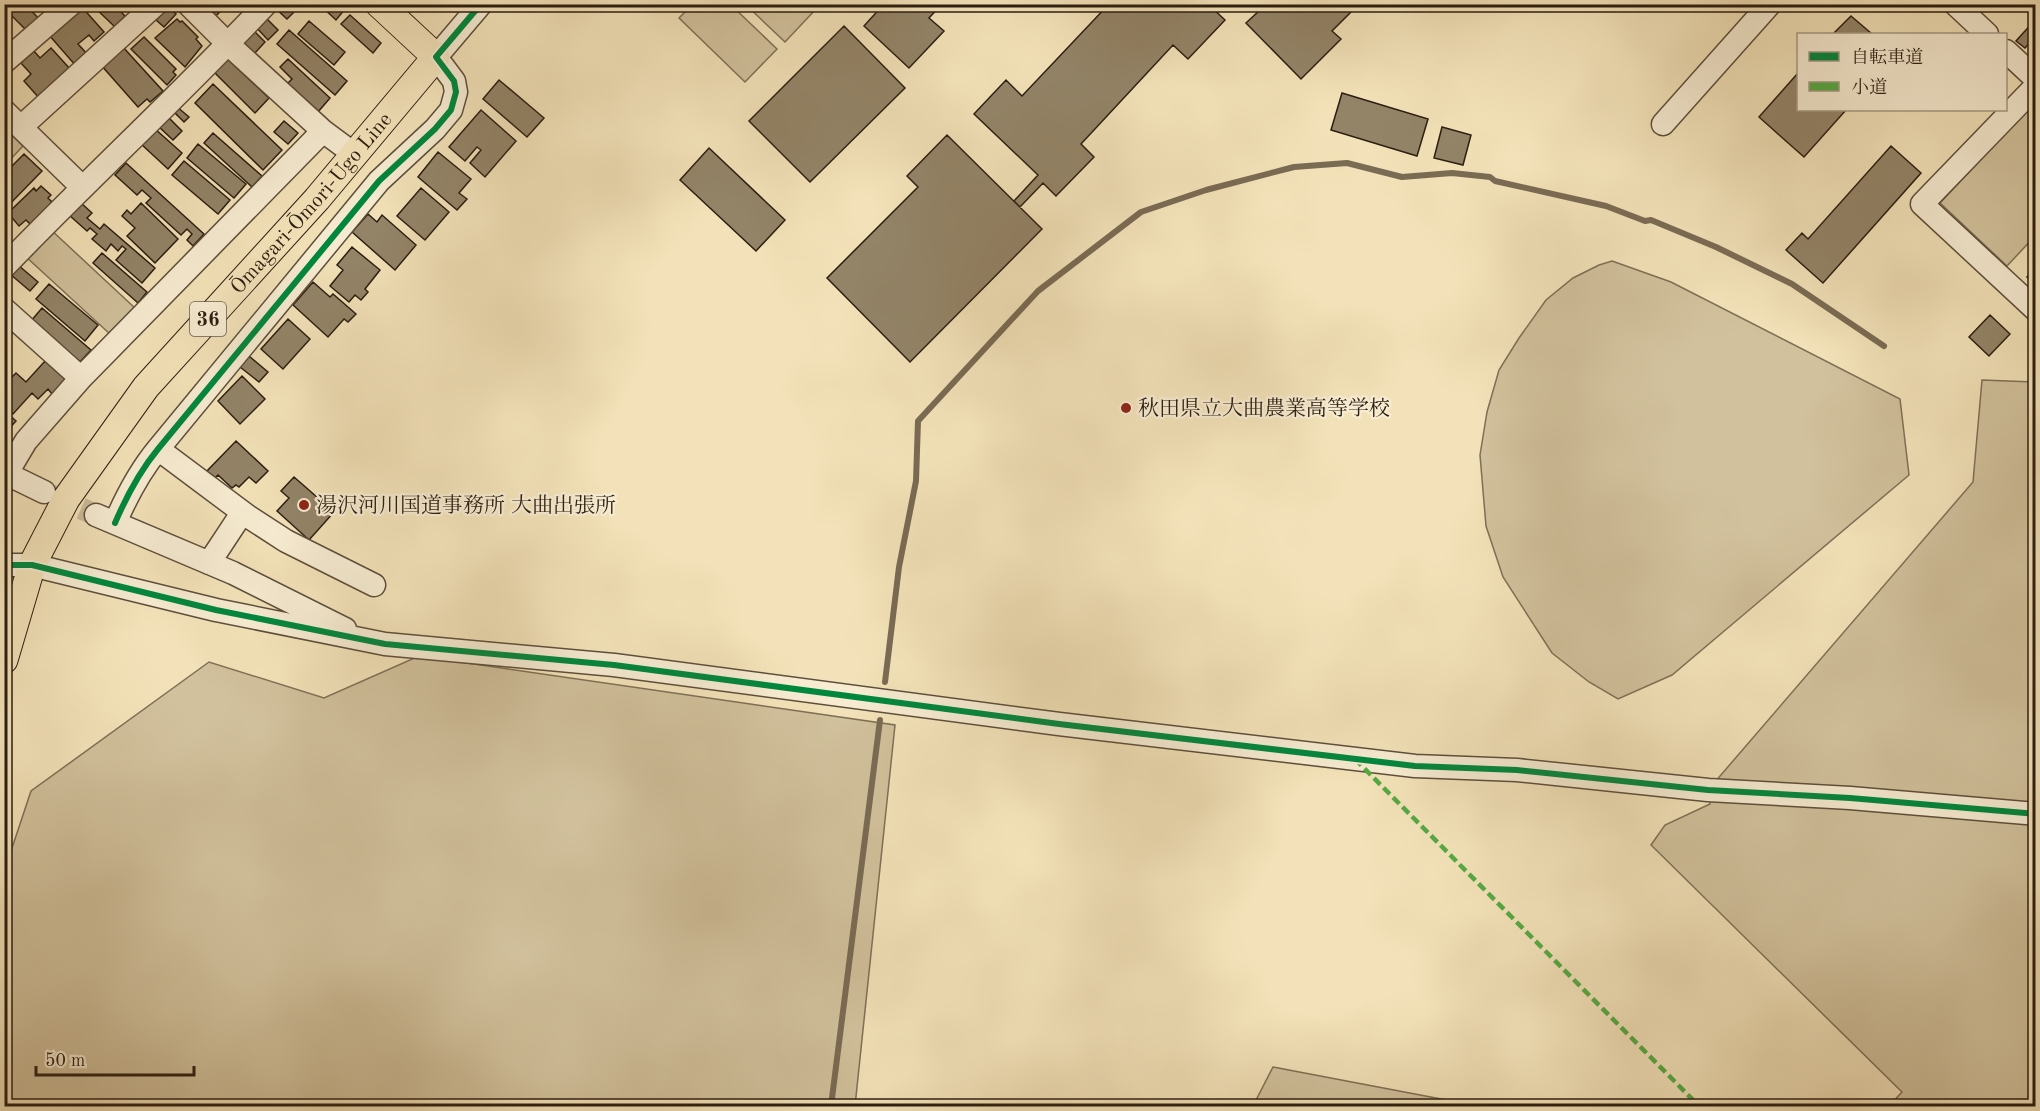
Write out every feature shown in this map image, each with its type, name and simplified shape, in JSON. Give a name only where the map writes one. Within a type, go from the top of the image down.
[{"type":"main road","points":[[379,4],[436,57]]},
{"type":"main road","name":"Ōmagari-Ōmori-Ugo Line","points":[[4,660],[32,565],[66,500],[146,387],[317,199],[436,57]]},
{"type":"street","points":[[4,62],[71,4]]},
{"type":"street","points":[[21,127],[156,4]]},
{"type":"street","points":[[188,4],[323,131],[354,154]]},
{"type":"street","points":[[4,267],[266,4]]},
{"type":"street","points":[[365,640],[315,612],[209,563],[105,519],[158,449],[379,181],[451,111],[456,92],[454,81],[436,57],[481,4]]},
{"type":"street","points":[[1663,124],[1770,4]]},
{"type":"street","points":[[1955,4],[1987,33]]},
{"type":"street","points":[[2007,52],[2036,79]]},
{"type":"street","points":[[2036,86],[1922,204],[2036,310]]},
{"type":"street","points":[[4,111],[82,187]]},
{"type":"street","points":[[44,492],[6,476],[26,441],[81,378],[323,131]]},
{"type":"street","points":[[4,309],[81,378]]},
{"type":"street","points":[[158,449],[242,513],[286,541],[374,585]]},
{"type":"street","points":[[209,563],[242,513]]},
{"type":"street","points":[[4,565],[32,565],[216,610],[385,644],[614,665],[1059,724],[1416,766],[1517,770],[1708,790],[1850,798],[2036,814]]},
{"type":"shaded area","points":[[692,5],[731,5],[777,49],[745,82],[679,18]]},
{"type":"shaded area","points":[[746,5],[812,5],[816,9],[785,42]]},
{"type":"shaded area","points":[[2028,109],[2035,116],[2035,236],[2007,266],[1940,203]]},
{"type":"shaded area","points":[[5,128],[23,146],[4,165]]},
{"type":"shaded area","points":[[49,228],[136,309],[111,335],[24,255]]},
{"type":"shaded area","points":[[1612,261],[1671,282],[1900,399],[1909,475],[1672,675],[1618,699],[1589,682],[1552,653],[1503,577],[1486,526],[1480,455],[1487,412],[1499,370],[1519,338],[1546,300],[1573,278]]},
{"type":"shaded area","points":[[1982,380],[2035,382],[2035,1106],[1889,1106],[1902,1092],[1651,845],[1665,825],[1710,804],[1708,790],[1973,482]]},
{"type":"shaded area","points":[[419,656],[895,725],[855,1106],[5,1106],[5,869],[31,791],[209,662],[324,698]]},
{"type":"shaded area","points":[[1273,1067],[1478,1106],[1253,1106]]},
{"type":"building","points":[[4,4],[25,4],[40,20],[28,32],[4,8]]},
{"type":"building","points":[[35,4],[56,4],[53,8],[49,5],[42,12]]},
{"type":"building","points":[[91,4],[113,4],[125,16],[115,27]]},
{"type":"building","points":[[124,4],[145,4],[133,15]]},
{"type":"building","points":[[204,4],[227,4],[216,16]]},
{"type":"building","points":[[274,4],[286,4],[294,12],[287,19],[273,6]]},
{"type":"building","points":[[319,4],[340,4],[345,9],[336,20]]},
{"type":"building","points":[[884,4],[912,4],[918,10],[923,4],[942,4],[929,18],[944,31],[909,68],[864,26]]},
{"type":"building","points":[[1109,4],[1208,4],[1225,20],[1188,59],[1173,45],[1081,144],[1094,157],[1056,196],[1043,183],[1020,207],[1014,201],[1038,175],[974,114],[1006,80],[1022,96]]},
{"type":"building","points":[[1254,4],[1359,4],[1332,31],[1341,39],[1301,79],[1246,23],[1260,10]]},
{"type":"building","points":[[2030,4],[2036,4],[2036,17],[2026,9]]},
{"type":"building","points":[[81,6],[104,32],[94,41],[89,35],[78,44],[88,55],[76,66],[49,35]]},
{"type":"building","points":[[169,7],[176,14],[164,27],[156,20]]},
{"type":"building","points":[[350,15],[381,43],[373,53],[341,24]]},
{"type":"building","points":[[264,16],[278,30],[268,40],[254,25]]},
{"type":"building","points":[[1851,16],[1871,33],[1834,33]]},
{"type":"building","points":[[177,19],[198,37],[196,39],[202,46],[185,67],[155,38]]},
{"type":"building","points":[[2036,19],[2036,36],[2025,48],[2016,41]]},
{"type":"building","points":[[309,21],[345,52],[334,65],[298,34]]},
{"type":"building","points":[[844,26],[905,88],[810,182],[749,121]]},
{"type":"building","points":[[253,30],[265,42],[254,54],[242,42]]},
{"type":"building","points":[[289,30],[347,81],[335,95],[277,44]]},
{"type":"building","points":[[144,37],[176,69],[173,72],[176,75],[167,85],[131,49]]},
{"type":"building","points":[[122,46],[163,91],[150,102],[147,99],[138,107],[101,65]]},
{"type":"building","points":[[51,48],[71,70],[40,99],[24,81],[31,74],[21,63],[34,51],[40,58]]},
{"type":"building","points":[[226,57],[269,98],[255,113],[213,71]]},
{"type":"building","points":[[288,59],[330,98],[318,112],[287,84],[292,79],[280,67]]},
{"type":"building","points":[[1797,74],[1797,111],[1845,111],[1804,157],[1759,117]]},
{"type":"building","points":[[499,80],[544,118],[527,137],[483,99]]},
{"type":"building","points":[[213,84],[282,150],[263,170],[195,103]]},
{"type":"building","points":[[1342,93],[1428,119],[1417,156],[1331,130]]},
{"type":"building","points":[[176,106],[189,117],[184,122],[172,110]]},
{"type":"building","points":[[481,110],[516,141],[485,177],[470,163],[481,150],[477,147],[465,161],[449,147]]},
{"type":"building","points":[[168,117],[182,131],[173,140],[158,126]]},
{"type":"building","points":[[284,121],[298,133],[288,144],[274,132]]},
{"type":"building","points":[[1442,127],[1471,135],[1463,165],[1434,158]]},
{"type":"building","points":[[154,128],[182,153],[168,169],[141,144]]},
{"type":"building","points":[[213,133],[262,176],[252,187],[204,143]]},
{"type":"building","points":[[947,135],[1042,229],[910,362],[827,278],[918,187],[907,176]]},
{"type":"building","points":[[198,144],[246,184],[234,198],[187,158]]},
{"type":"building","points":[[1891,146],[1921,173],[1823,283],[1786,250],[1802,233],[1808,239]]},
{"type":"building","points":[[709,148],[785,220],[756,251],[680,180]]},
{"type":"building","points":[[438,152],[471,179],[459,193],[467,199],[457,210],[418,177]]},
{"type":"building","points":[[24,154],[42,171],[4,210],[4,174]]},
{"type":"building","points":[[184,161],[230,200],[218,214],[172,175]]},
{"type":"building","points":[[126,163],[204,234],[193,246],[187,240],[192,234],[187,229],[181,235],[146,203],[151,198],[142,190],[137,195],[115,175]]},
{"type":"building","points":[[41,186],[51,195],[48,198],[53,203],[31,225],[26,220],[19,226],[8,213],[34,188],[36,191]]},
{"type":"building","points":[[421,188],[449,212],[425,240],[397,216]]},
{"type":"building","points":[[80,202],[92,213],[87,218],[100,229],[104,224],[155,268],[142,283],[116,260],[126,249],[122,246],[118,251],[111,244],[106,251],[92,239],[97,234],[90,228],[87,231],[69,215]]},
{"type":"building","points":[[141,203],[178,239],[155,263],[127,236],[135,228],[122,216],[127,210],[131,214]]},
{"type":"building","points":[[368,214],[377,222],[382,215],[416,245],[395,270],[352,232]]},
{"type":"building","points":[[352,247],[380,270],[365,289],[368,292],[361,300],[355,295],[349,302],[330,286],[343,270],[337,265]]},
{"type":"building","points":[[102,253],[147,292],[138,303],[93,263]]},
{"type":"building","points":[[18,265],[38,282],[30,291],[10,274]]},
{"type":"building","points":[[2036,269],[2036,285],[2027,277]]},
{"type":"building","points":[[313,282],[330,297],[333,294],[356,314],[348,322],[344,319],[328,337],[293,305]]},
{"type":"building","points":[[49,284],[98,325],[85,341],[36,299]]},
{"type":"building","points":[[42,308],[91,350],[80,362],[31,321]]},
{"type":"building","points":[[1990,315],[2010,334],[1989,356],[1969,337]]},
{"type":"building","points":[[288,319],[310,339],[283,369],[261,349]]},
{"type":"building","points":[[249,356],[268,372],[259,382],[240,367]]},
{"type":"building","points":[[45,361],[66,380],[52,394],[48,389],[38,399],[32,393],[13,414],[4,406],[4,372],[12,377],[16,373],[26,382]]},
{"type":"building","points":[[242,376],[265,399],[240,424],[218,401]]},
{"type":"building","points":[[4,410],[16,421],[4,434]]},
{"type":"building","points":[[236,441],[268,471],[256,483],[249,477],[239,487],[236,485],[232,488],[218,475],[214,479],[206,472]]},
{"type":"building","name":"湯沢河川国道事務所 大曲出張所","points":[[294,477],[334,512],[309,540],[277,511],[289,498],[281,491]]},
{"type":"waterway","points":[[885,682],[899,567],[916,481],[918,421],[1038,291],[1141,212],[1206,190],[1294,167],[1347,163],[1402,177],[1452,173],[1490,177],[1495,181],[1606,206],[1645,221],[1651,220],[1716,247],[1792,284],[1884,346]]},
{"type":"waterway","points":[[831,1106],[880,720]]},
{"type":"tunnel","points":[[51,495],[96,515]]},
{"type":"marked path","points":[[1355,759],[1699,1106]]},
{"type":"cycle path","points":[[115,523],[134,484],[158,449],[379,181],[435,129],[451,110],[456,92],[454,81],[436,57],[481,4]]},
{"type":"cycle path","points":[[4,565],[32,565],[216,610],[385,644],[614,665],[1059,724],[1415,766],[1517,770],[1708,790],[1850,798],[2036,814]]},
{"type":"place","name":"秋田県立大曲農業高等学校","points":[[1126,408]]},
{"type":"place","name":"湯沢河川国道事務所 大曲出張所","points":[[304,505]]}]
